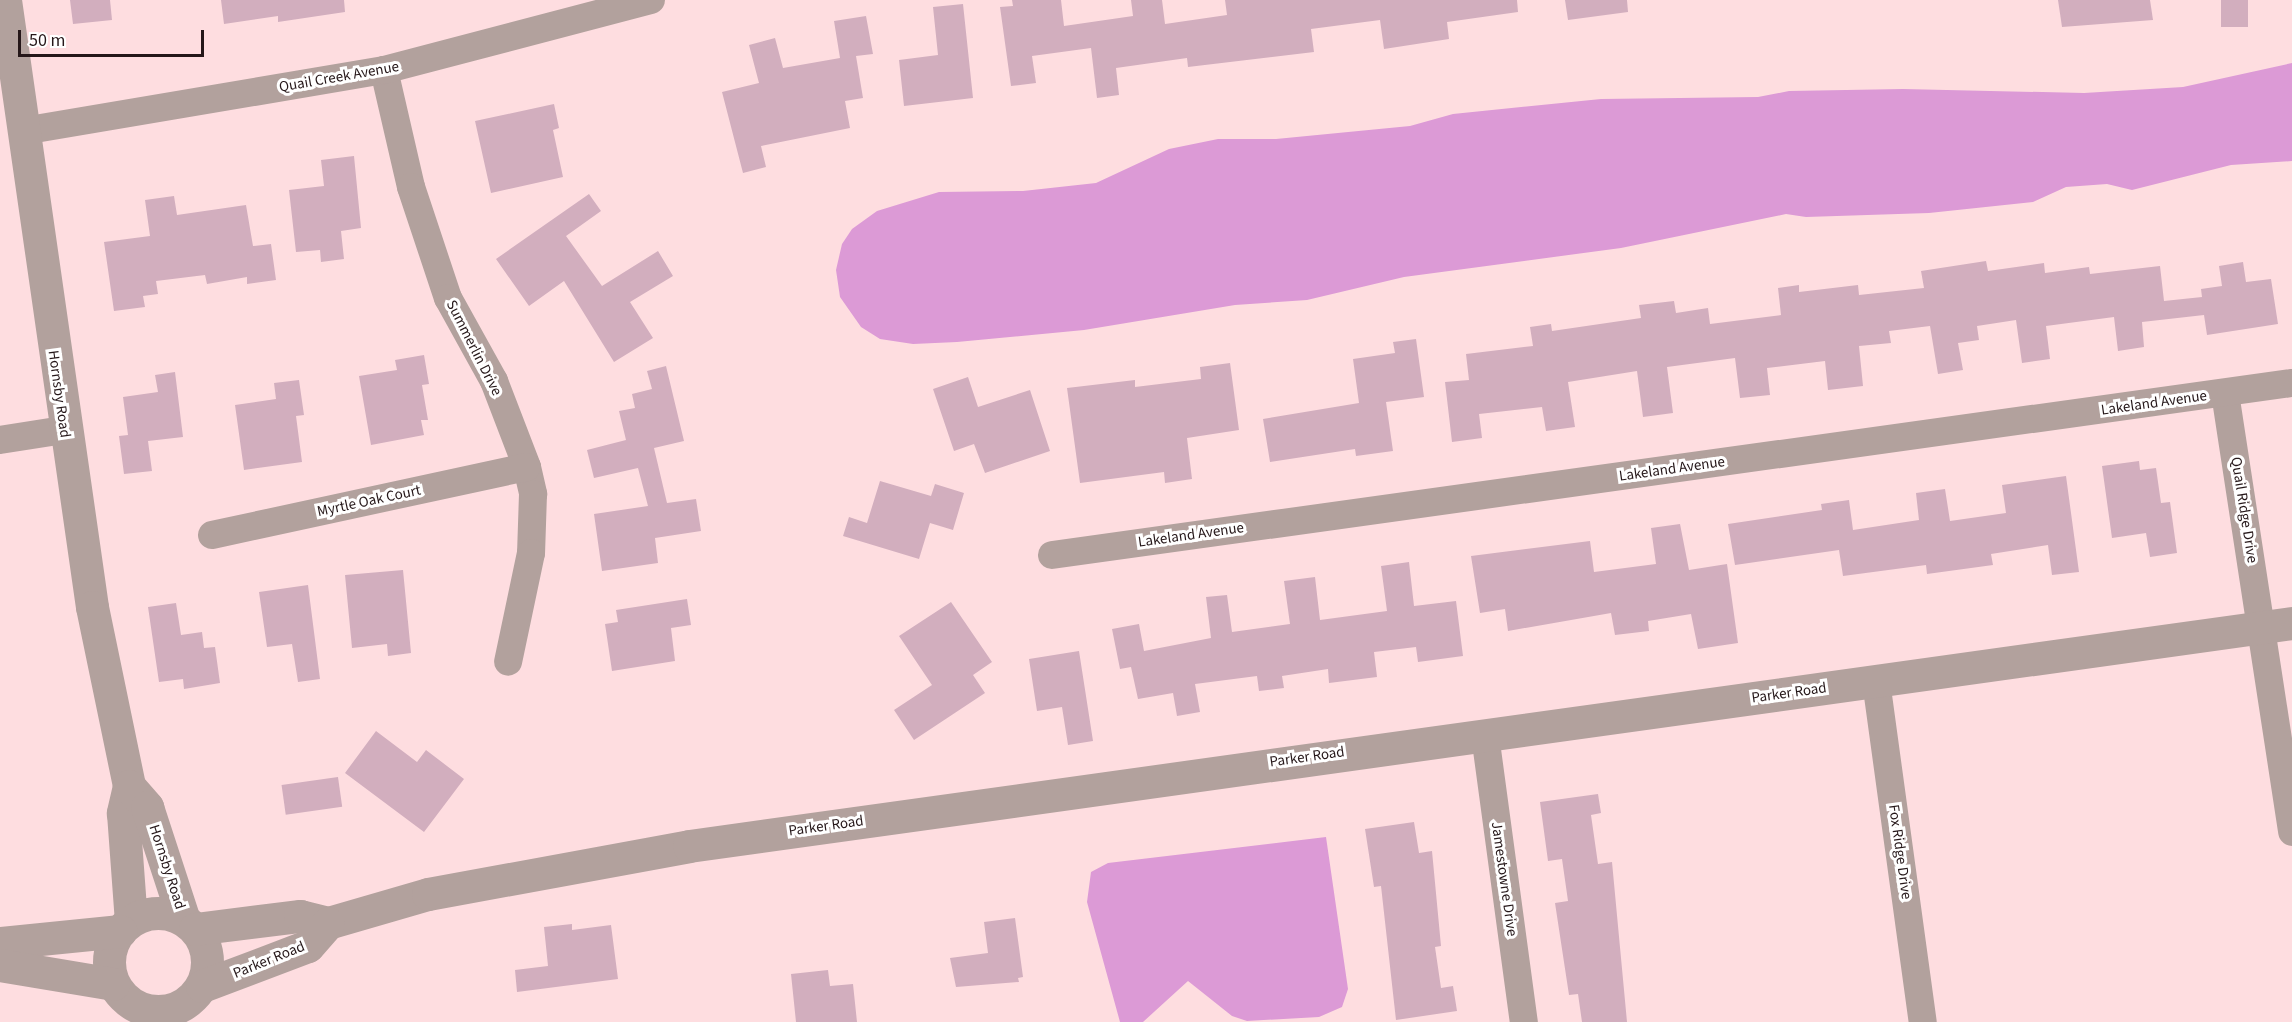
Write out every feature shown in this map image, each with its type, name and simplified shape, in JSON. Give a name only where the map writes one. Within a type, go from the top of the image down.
[{"type":"street","name":"Hornsby Road","points":[[5,0],[5,44],[23,131],[64,430],[92,607],[129,786],[123,813],[125,926]]},
{"type":"street","name":"Quail Creek Avenue","points":[[23,131],[384,70],[651,0]]},
{"type":"street","name":"Summerlin Drive","points":[[384,70],[411,187],[448,298],[494,381],[527,467],[533,494],[531,553],[508,662]]},
{"type":"street","name":"Lakeland Avenue","points":[[1052,555],[2292,384]]},
{"type":"street","name":"Quail Ridge Drive","points":[[2225,393],[2277,625],[2292,832]]},
{"type":"street","points":[[0,440],[64,430]]},
{"type":"street","name":"Myrtle Oak Court","points":[[212,535],[527,467]]},
{"type":"street","name":"Parker Road","points":[[190,925],[300,916],[328,923],[428,894],[689,846],[2277,625]]},
{"type":"street","name":"Fox Ridge Drive","points":[[1876,681],[1923,1022]]},
{"type":"street","name":"Jamestowne Drive","points":[[1485,735],[1524,1022]]},
{"type":"street","name":"Hornsby Road","points":[[129,786],[147,807],[190,925]]},
{"type":"street","points":[[0,943],[125,926],[157,913],[190,925],[207,954],[207,977],[191,1004],[159,1012],[0,965]]},
{"type":"street","name":"Parker Road","points":[[191,1004],[308,946],[328,923]]},
{"type":"street","points":[[125,926],[109,956],[127,1004]]},
{"type":"shaded area","points":[[2292,63],[2292,161],[2231,165],[2132,190],[2107,184],[2066,187],[2033,202],[1929,213],[1806,217],[1786,214],[1621,248],[1404,277],[1307,300],[1235,305],[1084,330],[957,342],[913,344],[880,339],[861,327],[840,297],[836,270],[842,244],[852,229],[877,211],[939,192],[1023,191],[1096,183],[1169,149],[1218,139],[1276,139],[1410,126],[1453,114],[1601,99],[1758,97],[1789,91],[1903,89],[2084,93],[2183,87]]},
{"type":"shaded area","points":[[1326,837],[1348,989],[1342,1007],[1319,1017],[1247,1021],[1232,1016],[1188,981],[1143,1022],[1120,1022],[1087,902],[1091,872],[1108,863]]},
{"type":"building","points":[[70,0],[110,0],[112,20],[73,24]]},
{"type":"building","points":[[221,0],[344,0],[345,12],[278,22],[278,16],[224,24]]},
{"type":"building","points":[[1012,0],[1061,0],[1064,26],[1133,16],[1131,0],[1162,0],[1165,24],[1227,15],[1225,0],[1517,0],[1518,12],[1447,22],[1449,39],[1384,49],[1380,20],[1311,29],[1314,52],[1188,67],[1187,58],[1116,68],[1119,95],[1097,98],[1091,48],[1032,56],[1036,83],[1011,86],[1000,7],[1013,6]]},
{"type":"building","points":[[1565,0],[1627,0],[1628,12],[1568,20]]},
{"type":"building","points":[[2058,0],[2150,0],[2153,20],[2062,27]]},
{"type":"building","points":[[2221,0],[2248,0],[2248,27],[2221,27]]},
{"type":"building","points":[[963,4],[973,98],[904,106],[899,60],[938,55],[933,7]]},
{"type":"building","points":[[866,16],[873,54],[856,56],[863,98],[845,101],[850,128],[761,146],[766,167],[743,173],[722,92],[759,83],[749,45],[775,38],[783,68],[840,58],[834,21]]},
{"type":"building","points":[[554,104],[559,128],[553,130],[563,177],[491,193],[475,121]]},
{"type":"building","points":[[354,156],[361,228],[341,231],[344,259],[321,262],[320,250],[296,252],[289,190],[324,186],[321,160]]},
{"type":"building","points":[[589,194],[601,211],[566,236],[602,286],[658,251],[673,276],[630,302],[653,338],[614,362],[564,281],[529,306],[496,259]]},
{"type":"building","points":[[174,196],[177,215],[246,205],[253,246],[271,244],[276,280],[247,284],[247,277],[207,284],[205,275],[156,281],[158,294],[143,296],[145,307],[114,311],[104,242],[150,236],[145,200]]},
{"type":"building","points":[[1986,261],[1988,271],[2044,263],[2045,273],[2089,267],[2090,274],[2160,266],[2164,301],[2202,297],[2201,289],[2222,286],[2219,266],[2243,262],[2246,282],[2271,279],[2278,324],[2207,335],[2204,315],[2142,322],[2144,347],[2118,351],[2114,317],[2046,326],[2050,359],[2022,363],[2016,320],[1977,326],[1979,340],[1958,343],[1963,370],[1938,374],[1930,326],[1889,331],[1891,343],[1859,346],[1863,386],[1828,390],[1825,361],[1767,368],[1770,395],[1740,398],[1735,358],[1667,367],[1673,413],[1643,417],[1637,371],[1568,382],[1575,427],[1546,431],[1542,407],[1479,414],[1482,438],[1452,442],[1445,382],[1469,380],[1466,354],[1533,346],[1530,327],[1551,324],[1552,331],[1641,318],[1639,305],[1674,301],[1676,313],[1708,308],[1710,324],[1781,315],[1778,288],[1799,285],[1799,292],[1858,285],[1859,295],[1924,288],[1921,271]]},
{"type":"building","points":[[1416,339],[1424,397],[1386,402],[1393,451],[1356,456],[1355,449],[1270,462],[1263,419],[1359,403],[1353,359],[1395,353],[1393,342]]},
{"type":"building","points":[[424,355],[429,384],[422,385],[428,420],[421,420],[424,435],[371,445],[359,376],[397,370],[395,360]]},
{"type":"building","points":[[1230,363],[1239,430],[1187,438],[1192,479],[1165,483],[1164,472],[1080,483],[1067,388],[1135,380],[1135,387],[1201,379],[1200,367]]},
{"type":"building","points":[[666,366],[684,441],[654,448],[667,503],[696,499],[701,531],[655,538],[658,563],[602,571],[594,514],[648,506],[638,468],[594,478],[587,450],[626,440],[619,411],[635,408],[632,394],[652,389],[647,371]]},
{"type":"building","points":[[175,372],[183,437],[148,441],[152,471],[124,474],[119,436],[128,435],[123,397],[158,392],[155,375]]},
{"type":"building","points":[[968,377],[978,407],[1030,390],[1050,451],[985,473],[974,444],[954,451],[933,389]]},
{"type":"building","points":[[299,380],[304,415],[296,416],[302,462],[244,470],[235,405],[276,399],[274,383]]},
{"type":"building","points":[[2139,461],[2140,470],[2156,468],[2161,503],[2170,502],[2177,553],[2150,557],[2146,533],[2112,538],[2102,466]]},
{"type":"building","points":[[2066,476],[2079,572],[2052,575],[2048,545],[1991,554],[1993,565],[1927,574],[1926,565],[1843,576],[1839,550],[1735,565],[1728,524],[1822,510],[1821,504],[1849,500],[1853,530],[1919,520],[1916,493],[1945,489],[1950,521],[2006,513],[2002,485]]},
{"type":"building","points":[[880,481],[931,496],[935,484],[964,493],[953,530],[930,523],[919,559],[843,536],[849,517],[867,523]]},
{"type":"building","points":[[1680,524],[1689,570],[1727,564],[1738,643],[1698,649],[1691,614],[1648,621],[1649,631],[1615,635],[1611,613],[1508,631],[1505,609],[1480,613],[1471,556],[1590,541],[1594,572],[1656,564],[1651,528]]},
{"type":"building","points":[[1409,562],[1414,606],[1456,601],[1463,656],[1418,662],[1416,647],[1374,652],[1377,677],[1329,683],[1328,669],[1282,676],[1284,688],[1259,691],[1257,676],[1195,684],[1200,712],[1177,716],[1173,693],[1138,699],[1131,667],[1120,669],[1112,629],[1139,624],[1144,651],[1211,638],[1206,597],[1227,595],[1232,632],[1290,624],[1284,581],[1315,577],[1320,620],[1387,611],[1381,566]]},
{"type":"building","points":[[403,570],[411,653],[388,656],[387,644],[352,648],[345,575]]},
{"type":"building","points":[[308,585],[320,679],[298,682],[292,644],[267,647],[259,592]]},
{"type":"building","points":[[687,599],[691,625],[671,628],[675,661],[612,671],[605,624],[618,622],[616,610]]},
{"type":"building","points":[[951,602],[992,662],[973,675],[985,693],[914,740],[894,710],[932,685],[899,636]]},
{"type":"building","points":[[176,603],[181,635],[202,632],[204,648],[215,647],[220,683],[184,689],[183,679],[159,682],[148,607]]},
{"type":"building","points":[[1079,651],[1093,741],[1068,745],[1062,707],[1037,711],[1029,659]]},
{"type":"building","points":[[376,731],[417,762],[426,750],[464,779],[424,832],[345,773]]},
{"type":"building","points":[[338,777],[342,807],[286,815],[282,785]]},
{"type":"building","points":[[1598,794],[1601,813],[1591,815],[1598,864],[1612,862],[1627,1022],[1582,1022],[1578,994],[1569,995],[1555,903],[1568,901],[1562,859],[1548,861],[1540,802]]},
{"type":"building","points":[[1414,822],[1419,853],[1432,851],[1441,946],[1435,947],[1441,988],[1453,986],[1457,1011],[1396,1020],[1381,886],[1374,887],[1365,829]]},
{"type":"building","points":[[1015,918],[1023,977],[1018,978],[1019,982],[956,987],[950,958],[988,953],[984,922]]},
{"type":"building","points":[[572,924],[572,930],[611,925],[618,979],[517,992],[515,970],[548,966],[544,927]]},
{"type":"building","points":[[828,970],[830,986],[853,984],[857,1022],[796,1022],[791,974]]}]
